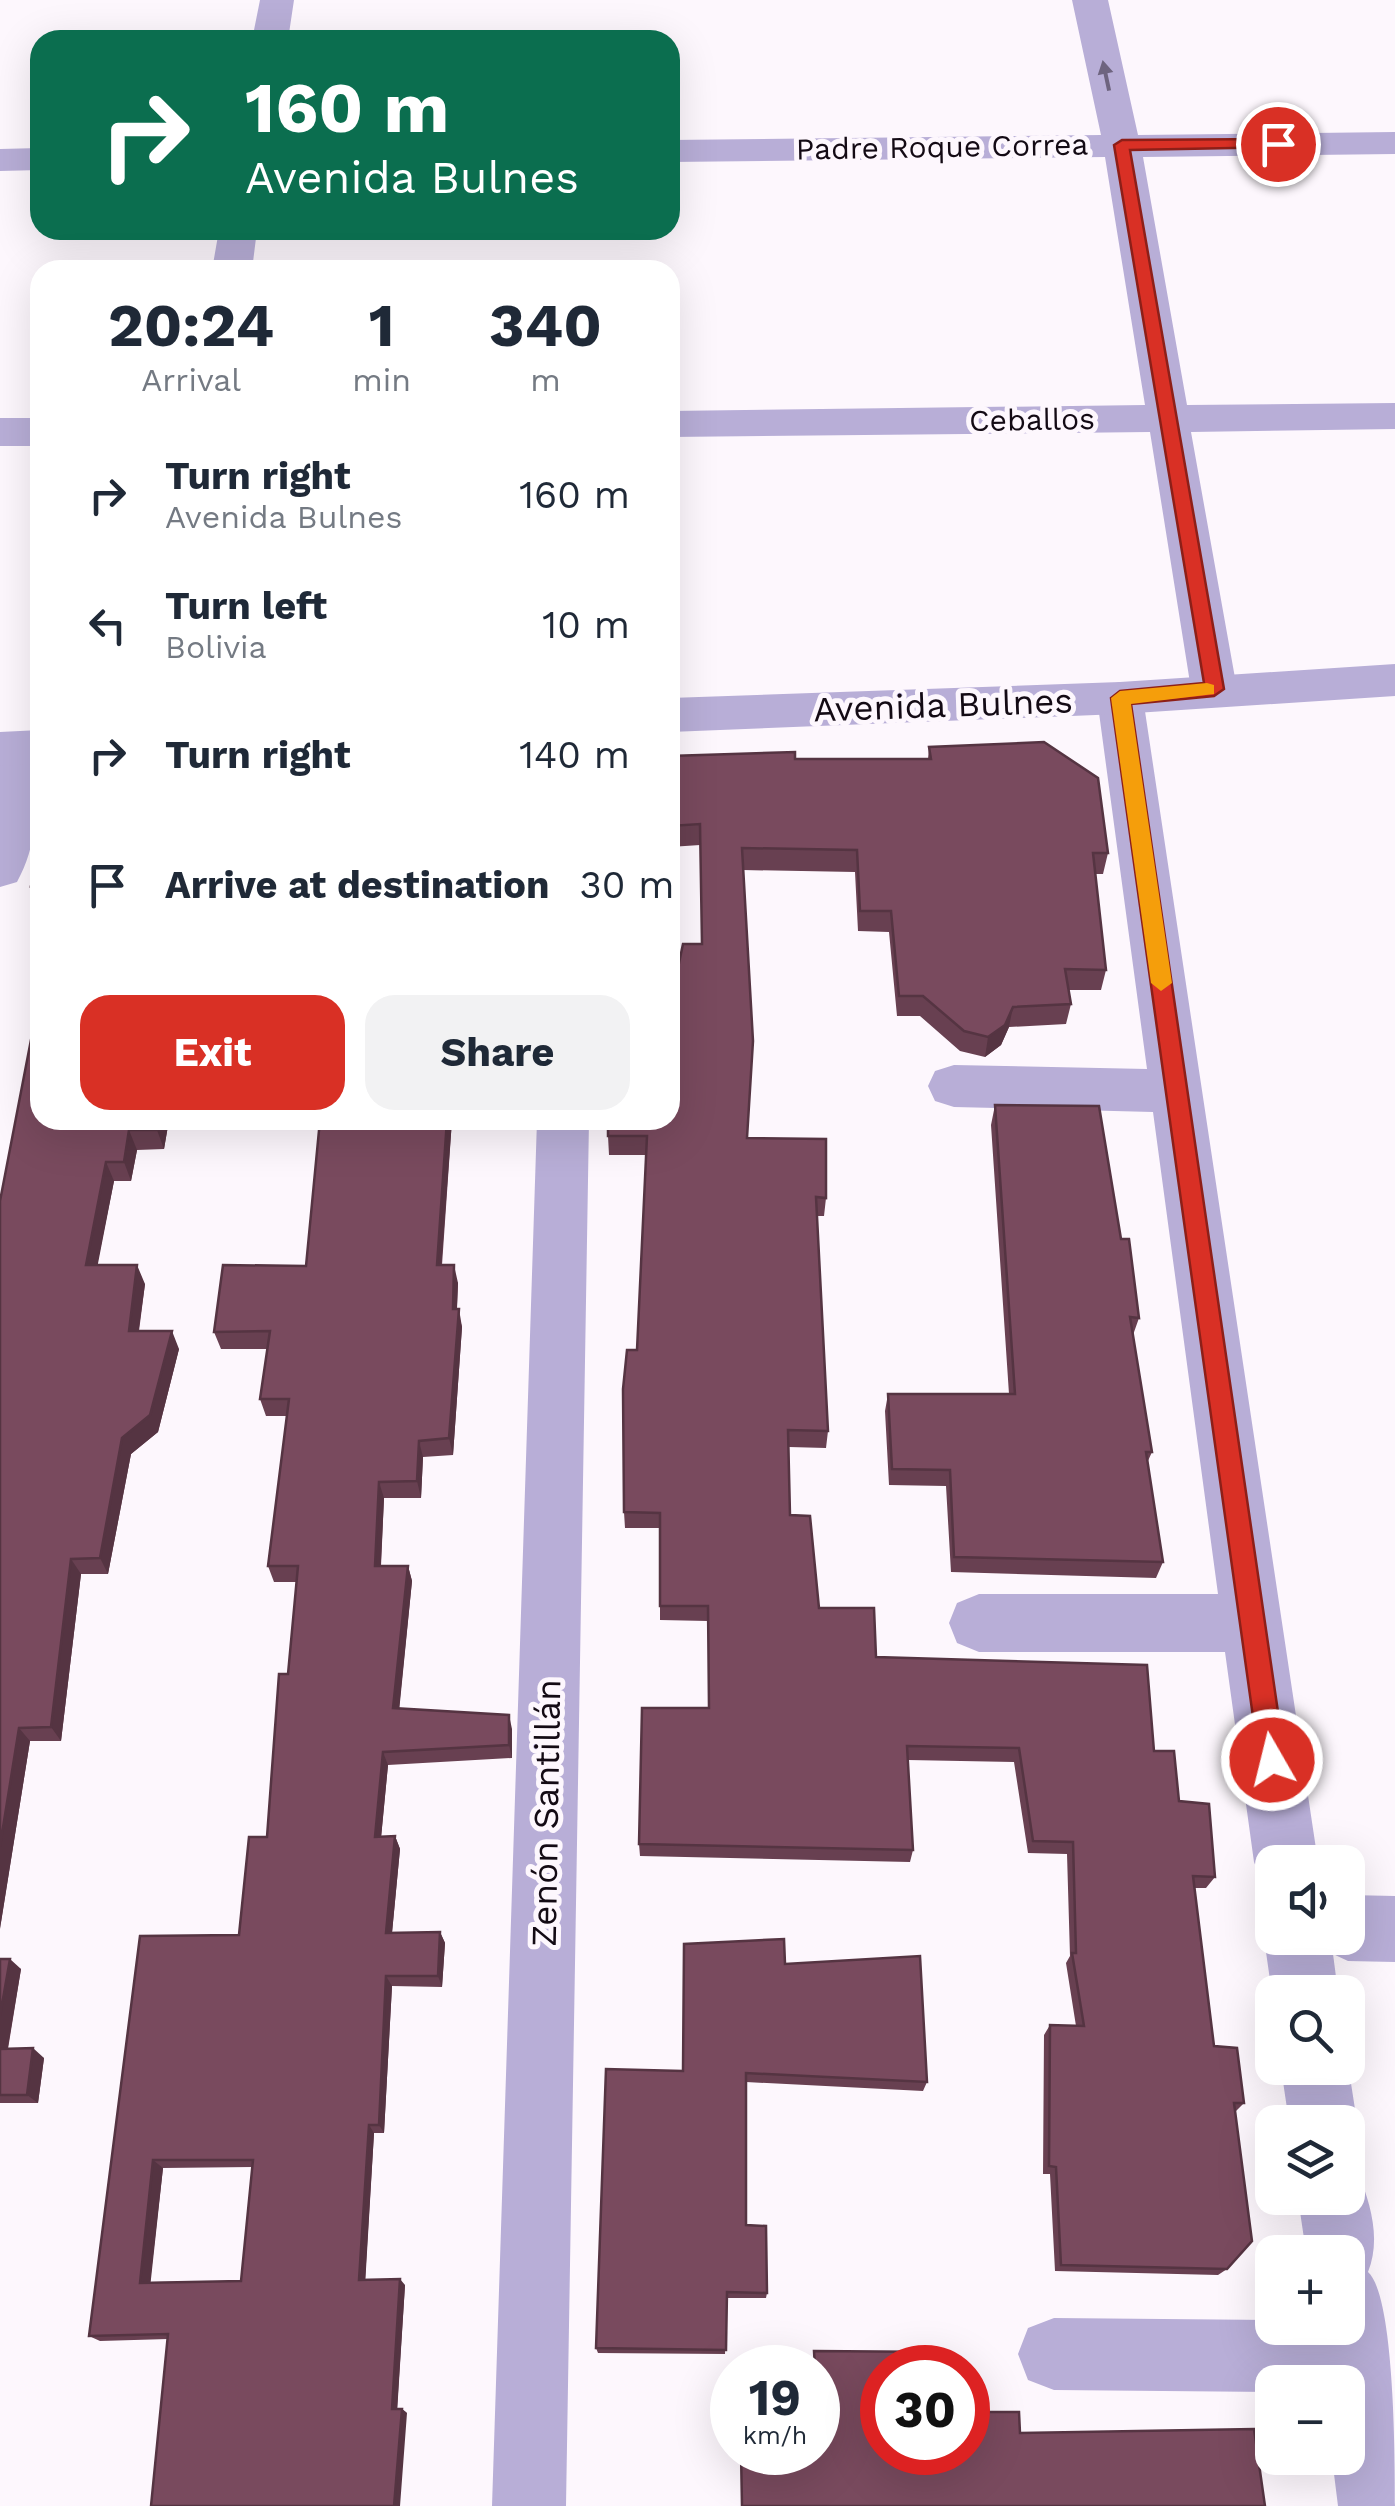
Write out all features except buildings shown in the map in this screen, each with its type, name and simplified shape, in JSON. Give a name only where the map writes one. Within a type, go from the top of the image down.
[{"type":"street","points":[[272,30],[277,0]]},
{"type":"street","points":[[1090,0],[1122,145],[1214,689]]},
{"type":"street","name":"Padre Roque Correa","points":[[680,151],[1395,143]]},
{"type":"street","points":[[0,160],[30,159]]},
{"type":"street","name":"Ceballos","points":[[680,424],[1395,416]]},
{"type":"street","points":[[0,432],[30,432]]},
{"type":"street","name":"Avenida Bulnes","points":[[680,715],[1120,698],[1395,680]]},
{"type":"street","points":[[1120,698],[1284,1845]]},
{"type":"street","points":[[0,869],[22,748]]},
{"type":"street","points":[[954,1086],[1176,1091]]},
{"type":"street","name":"Zenón Santillán","points":[[529,2506],[563,1130]]},
{"type":"street","points":[[979,1623],[1252,1623]]},
{"type":"street","points":[[1365,1928],[1395,1929]]},
{"type":"street","points":[[1054,2354],[1255,2336]]},
{"type":"street","points":[[1354,2345],[1376,2506]]},
{"type":"slow traffic","points":[[1161,983],[1120,698],[1207,690]]},
{"type":"route","points":[[1272,1760],[1120,698],[1214,689],[1122,145],[1278,144]]}]
